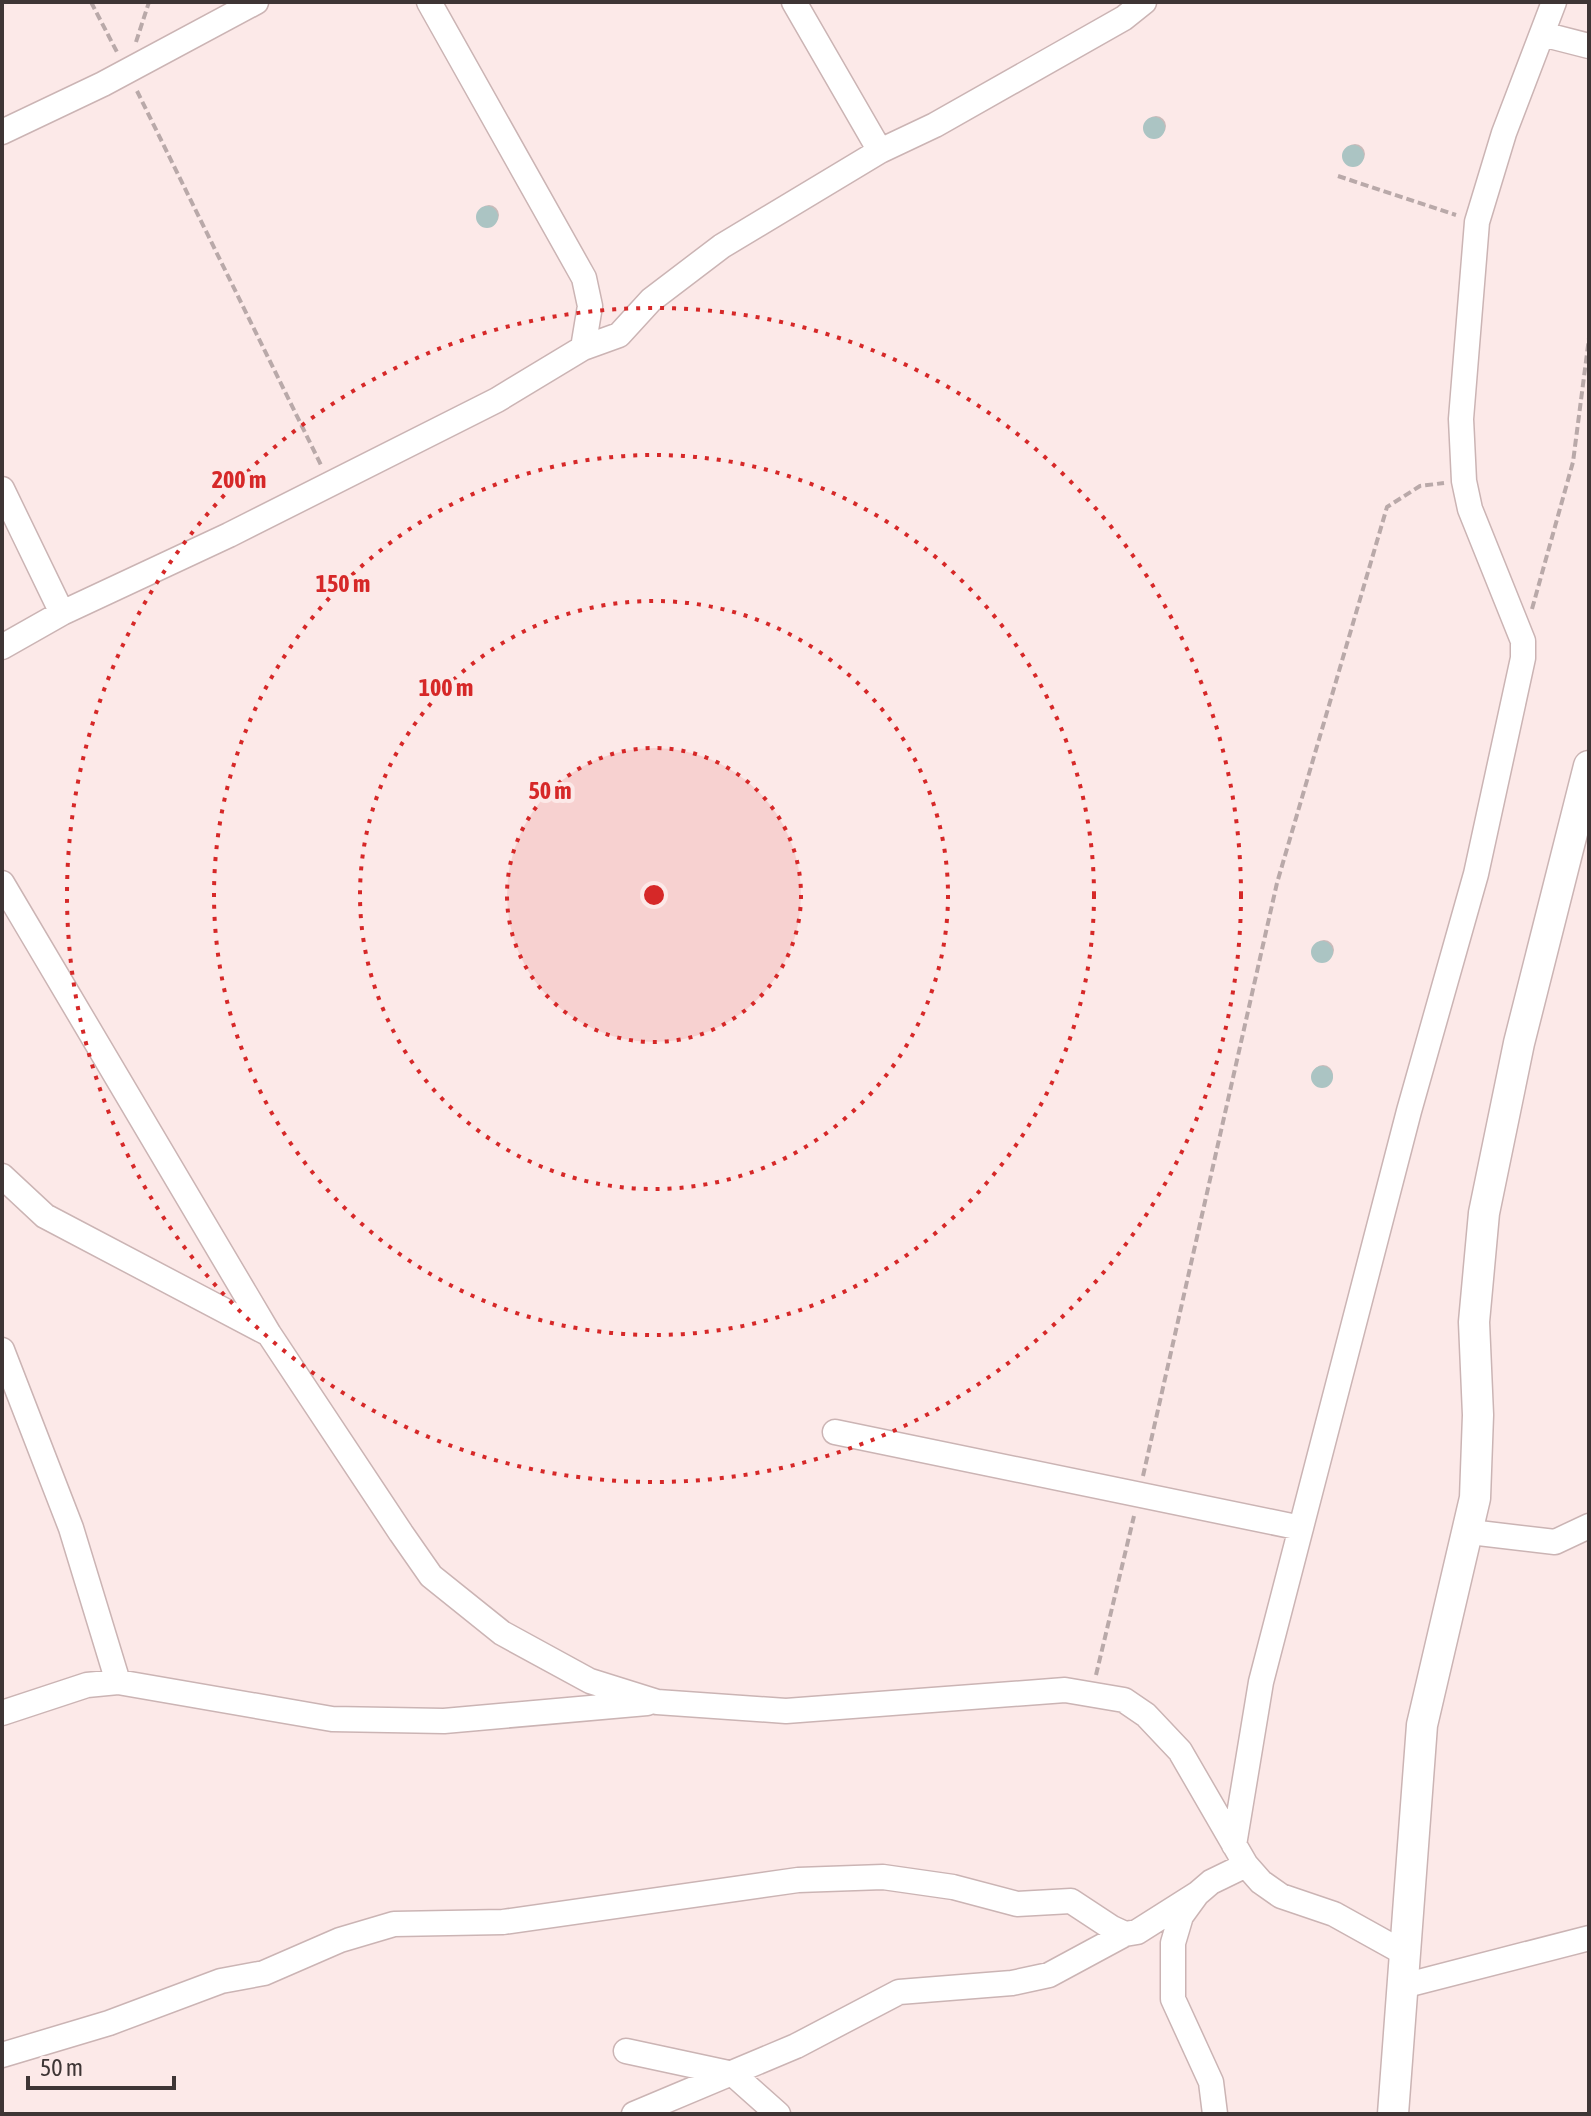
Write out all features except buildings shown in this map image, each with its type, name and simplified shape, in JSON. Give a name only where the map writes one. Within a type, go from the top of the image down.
[{"type":"street","points":[[2,132],[256,2]]},
{"type":"street","points":[[429,2],[584,278],[590,306],[583,348]]},
{"type":"street","points":[[794,2],[880,151]]},
{"type":"street","points":[[2,647],[62,613],[229,535],[497,400],[583,348],[619,335],[651,300],[722,246],[880,151],[1070,48],[1144,2]]},
{"type":"street","points":[[634,2114],[733,2074],[899,1992],[1012,1983],[1049,1975],[1125,1934],[1137,1932],[1197,1894],[1240,1855],[1261,1682],[1409,1111],[1476,874],[1523,658],[1523,641],[1470,509],[1464,481],[1461,419],[1477,222],[1504,133],[1554,2]]},
{"type":"street","points":[[1542,34],[1589,46]]},
{"type":"street","points":[[2,489],[62,613]]},
{"type":"street","points":[[1393,2114],[1422,1725],[1470,1532],[1478,1454],[1474,1322],[1484,1213],[1519,1043],[1589,766]]},
{"type":"street","points":[[2,883],[269,1334],[431,1576],[502,1633],[546,1658],[590,1681],[657,1702]]},
{"type":"street","points":[[2,1176],[45,1216],[269,1334]]},
{"type":"street","points":[[2,1350],[11,1399],[71,1528],[118,1682]]},
{"type":"street","points":[[835,1432],[1301,1528]]},
{"type":"street","points":[[1470,1532],[1555,1542],[1589,1526]]},
{"type":"street","points":[[2,1713],[87,1685],[118,1682],[332,1719],[444,1721],[657,1702],[786,1711],[1065,1690],[1091,1693],[1124,1700],[1162,1731],[1180,1751],[1240,1855],[1281,1896],[1334,1914],[1406,1954]]},
{"type":"street","points":[[2,2055],[109,2023],[221,1981],[264,1973],[340,1940],[394,1924],[503,1922],[798,1880],[883,1877],[953,1887],[1017,1904],[1071,1901],[1125,1934]]},
{"type":"street","points":[[1197,1894],[1175,1931],[1173,1999],[1211,2082],[1215,2114]]},
{"type":"street","points":[[1403,1986],[1589,1938]]},
{"type":"street","points":[[626,2051],[733,2074],[778,2114]]},
{"type":"path","points":[[91,2],[330,483]]},
{"type":"path","points":[[127,70],[149,2]]},
{"type":"path","points":[[1338,176],[1477,222]]},
{"type":"path","points":[[1523,641],[1573,462],[1589,338]]},
{"type":"path","points":[[1091,1693],[1277,883],[1387,507],[1420,486],[1464,481]]}]
